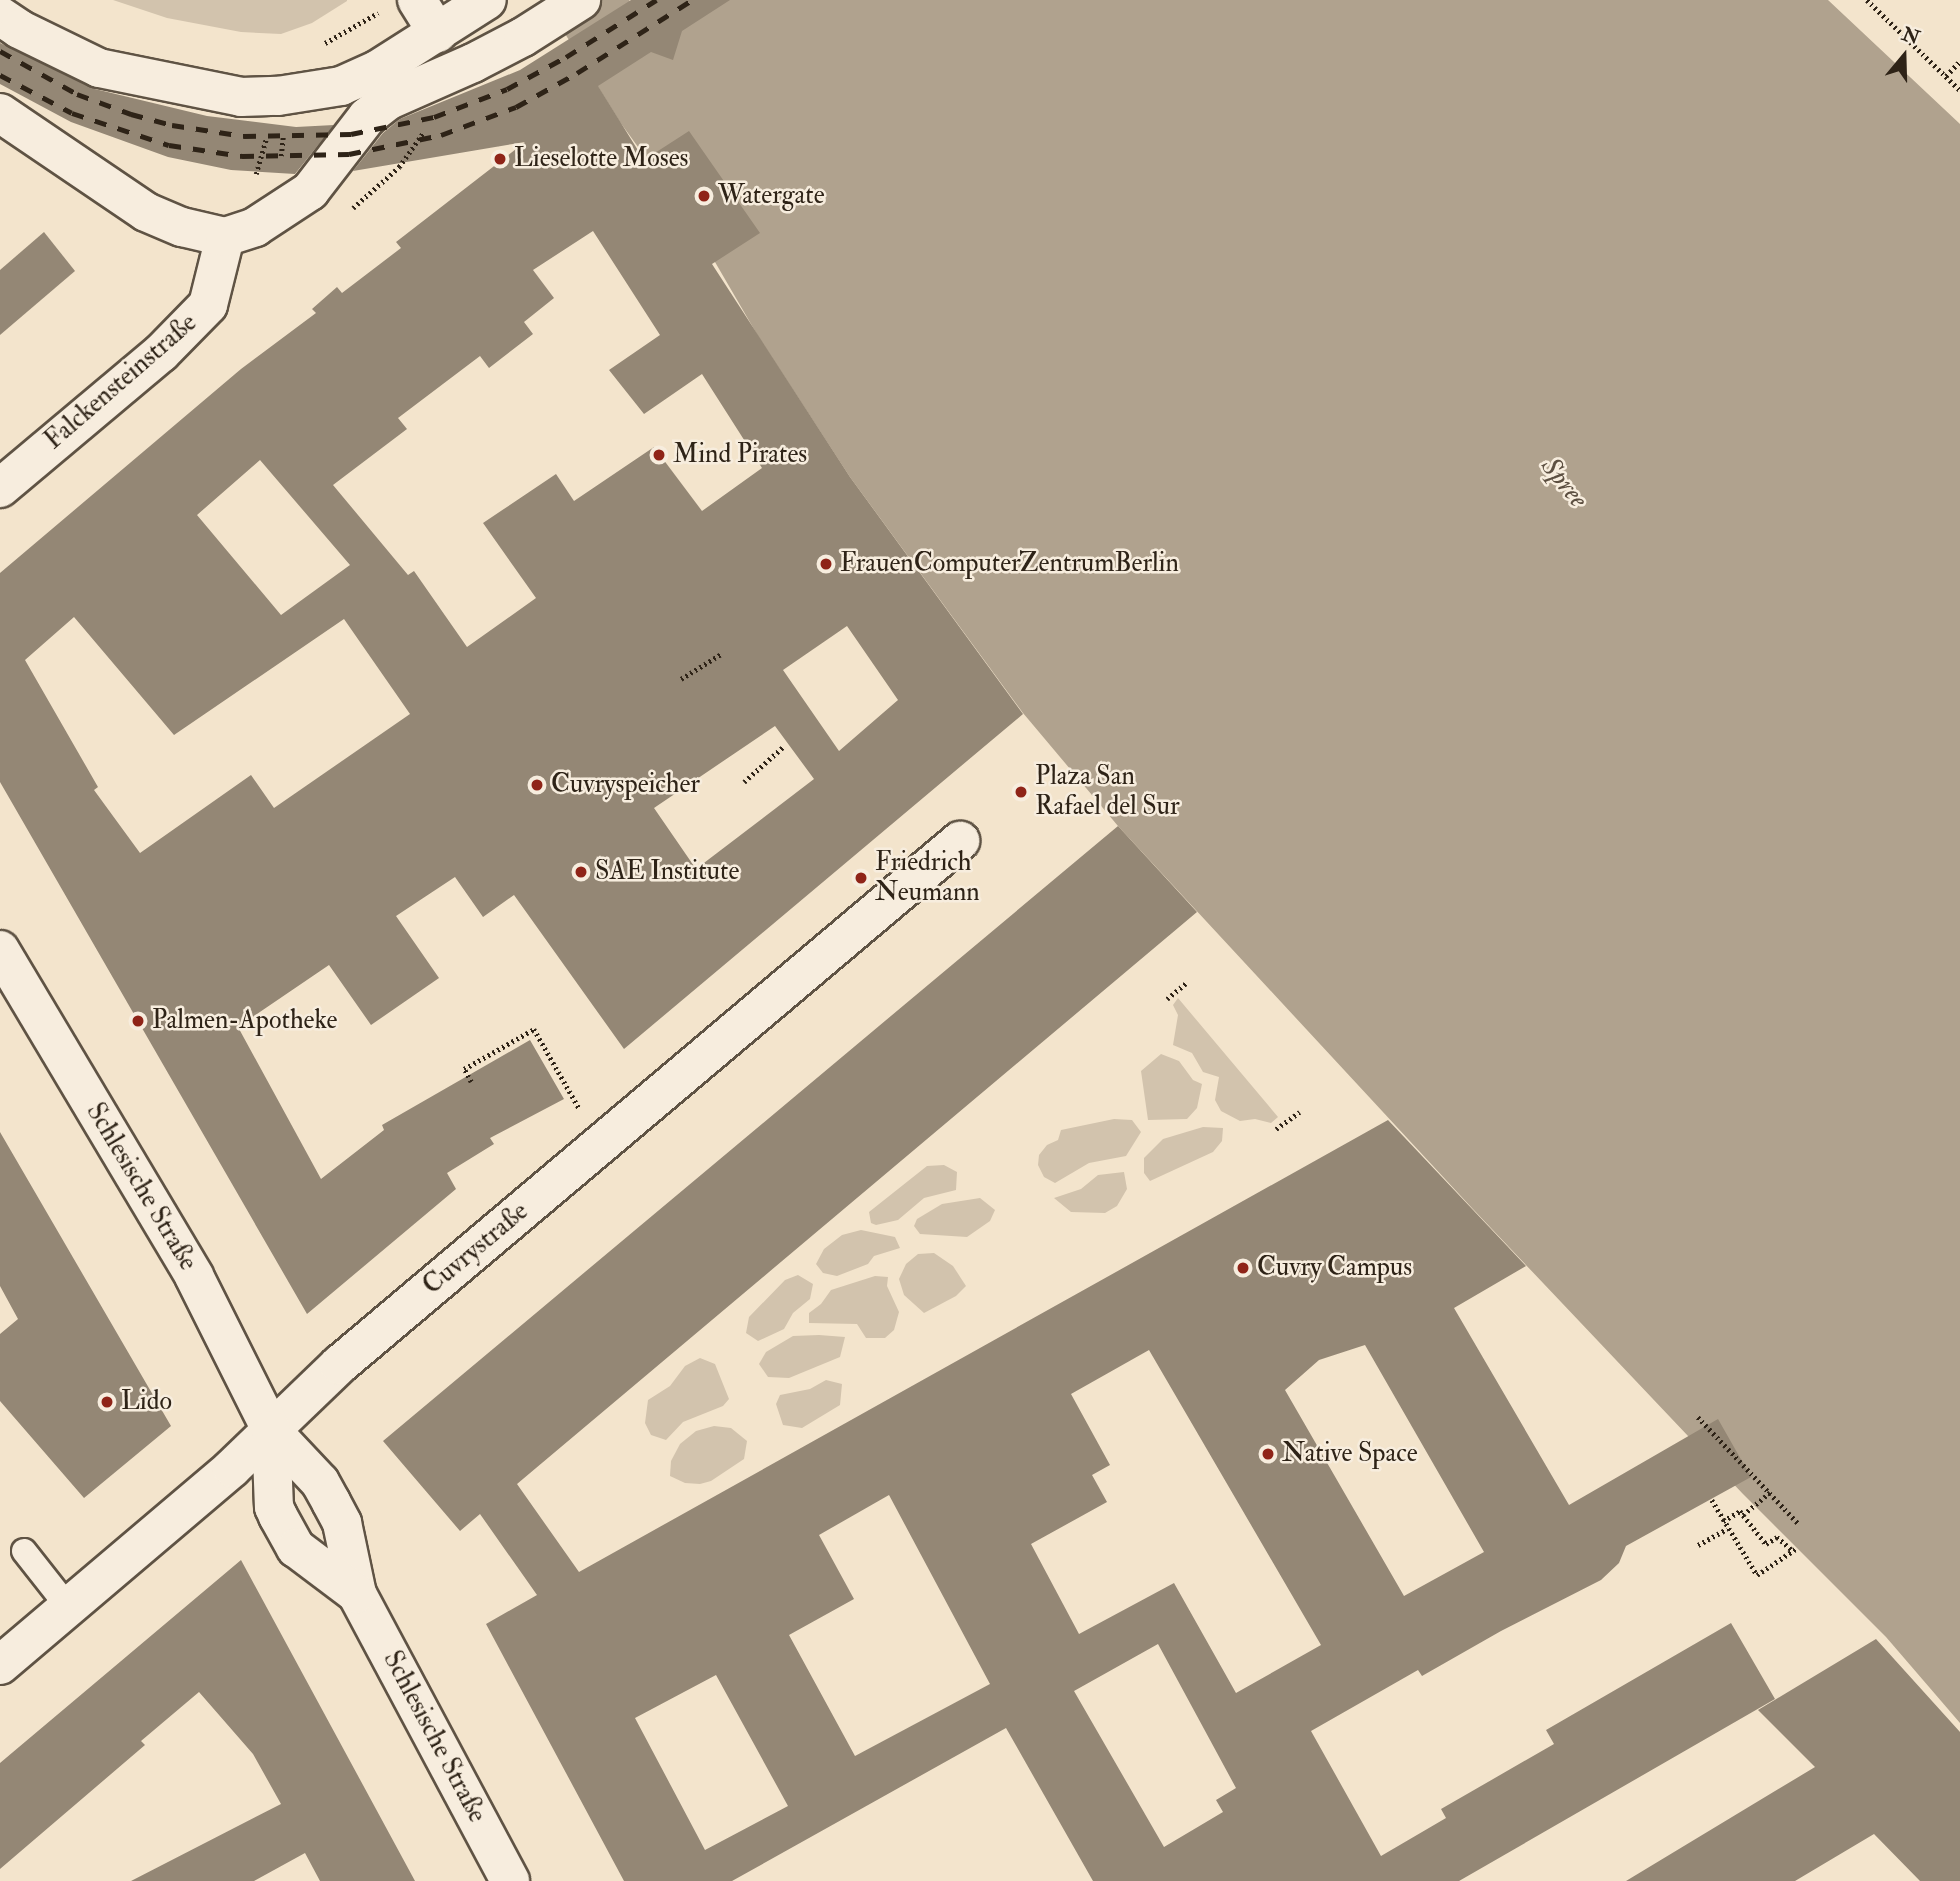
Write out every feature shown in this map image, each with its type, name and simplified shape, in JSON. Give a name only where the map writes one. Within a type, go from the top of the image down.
[{"type":"main road","points":[[417,0],[438,33]]},
{"type":"main road","points":[[0,16],[19,29],[99,68],[241,97],[278,96],[341,86],[377,70],[487,0]]},
{"type":"main road","points":[[0,113],[143,210],[182,227],[225,237],[255,227],[310,191],[367,117],[389,100],[473,64],[581,0]]},
{"type":"main road","name":"Falckensteinstraße","points":[[0,488],[161,353],[208,304],[225,237]]},
{"type":"main road","name":"Cuvrystraße","points":[[0,1665],[232,1468],[339,1365],[960,841]]},
{"type":"main road","name":"Schlesische Straße","points":[[0,950],[194,1276],[271,1430],[320,1482],[342,1523],[358,1594],[510,1881]]},
{"type":"main road","name":"Schlesische Straße","points":[[271,1430],[274,1507],[278,1516],[296,1548],[358,1594]]},
{"type":"lane","points":[[24,1550],[68,1607]]},
{"type":"path","points":[[1867,0],[1960,90]]},
{"type":"path","points":[[1946,76],[1960,61]]},
{"type":"path","points":[[256,174],[269,128]]},
{"type":"path","points":[[681,679],[721,654]]},
{"type":"path","points":[[744,782],[784,746]]},
{"type":"path","points":[[1167,999],[1187,982]]},
{"type":"path","points":[[471,1082],[464,1069],[534,1029],[579,1108],[586,1102]]},
{"type":"path","points":[[1276,1129],[1299,1112]]},
{"type":"path","points":[[1698,1417],[1799,1524]]},
{"type":"path","points":[[1743,1515],[1770,1492]]},
{"type":"path","points":[[1712,1500],[1727,1529],[1757,1576],[1795,1550],[1777,1536],[1766,1544],[1740,1511],[1723,1521]]},
{"type":"path","points":[[1698,1545],[1727,1529]]},
{"type":"shaded area","points":[[113,0],[347,1],[312,23],[281,34],[241,32],[167,18]]},
{"type":"shaded area","points":[[1178,998],[1278,1117],[1271,1123],[1255,1119],[1240,1121],[1221,1111],[1215,1100],[1219,1077],[1203,1072],[1192,1053],[1173,1045],[1178,1015],[1173,1005]]},
{"type":"shaded area","points":[[1161,1054],[1179,1061],[1193,1080],[1202,1084],[1197,1108],[1187,1119],[1148,1120],[1141,1071]]},
{"type":"shaded area","points":[[1114,1119],[1132,1120],[1141,1132],[1126,1156],[1089,1163],[1055,1183],[1044,1177],[1038,1165],[1039,1155],[1047,1145],[1058,1140],[1061,1130]]},
{"type":"shaded area","points":[[1203,1127],[1223,1128],[1222,1141],[1213,1152],[1150,1181],[1144,1173],[1144,1158],[1163,1139]]},
{"type":"shaded area","points":[[944,1165],[957,1172],[956,1190],[924,1198],[898,1220],[876,1225],[871,1223],[869,1212],[927,1166]]},
{"type":"shaded area","points":[[1124,1172],[1127,1189],[1117,1206],[1105,1213],[1071,1212],[1054,1198],[1081,1189],[1098,1175]]},
{"type":"shaded area","points":[[980,1198],[995,1210],[990,1221],[967,1237],[920,1234],[914,1226],[917,1219],[942,1204]]},
{"type":"shaded area","points":[[861,1230],[895,1237],[900,1248],[874,1256],[868,1264],[837,1276],[823,1273],[816,1264],[824,1249],[842,1235]]},
{"type":"shaded area","points":[[934,1253],[953,1266],[966,1286],[956,1296],[924,1313],[904,1295],[899,1279],[906,1264],[918,1254]]},
{"type":"shaded area","points":[[798,1275],[813,1284],[810,1299],[793,1313],[784,1329],[758,1341],[746,1333],[749,1317],[785,1280]]},
{"type":"shaded area","points":[[875,1276],[888,1277],[887,1286],[899,1312],[894,1330],[885,1338],[866,1338],[857,1324],[809,1323],[809,1313],[821,1304],[831,1290]]},
{"type":"shaded area","points":[[793,1336],[845,1337],[840,1357],[789,1378],[768,1377],[759,1364],[766,1352]]},
{"type":"shaded area","points":[[700,1358],[715,1364],[729,1399],[723,1406],[683,1422],[666,1440],[651,1435],[645,1423],[648,1400],[670,1386],[685,1366]]},
{"type":"shaded area","points":[[826,1380],[842,1384],[840,1405],[802,1428],[783,1425],[776,1404],[780,1395],[810,1389]]},
{"type":"shaded area","points":[[714,1426],[731,1428],[747,1441],[744,1459],[711,1481],[700,1484],[685,1483],[670,1476],[671,1461],[680,1444],[696,1431]]},
{"type":"water","name":"Spree","points":[[544,0],[629,0],[662,49],[646,0],[1828,0],[1960,124],[1960,1723],[1886,1637],[1743,1494],[1471,1207],[1118,826],[1023,713],[850,477],[758,336],[690,219],[620,122]]},
{"type":"building","points":[[631,0],[730,0],[682,31],[673,60],[651,52],[598,86],[644,160],[689,131],[760,233],[712,264],[850,477],[1023,714],[624,1049],[514,895],[483,917],[455,877],[396,916],[439,978],[371,1025],[329,965],[238,1027],[321,1179],[384,1130],[382,1125],[530,1040],[564,1099],[490,1138],[494,1144],[447,1173],[456,1189],[307,1314],[0,782],[0,573],[241,369],[316,313],[312,309],[337,287],[342,293],[401,248],[396,242],[525,142],[353,171],[383,133],[400,119],[520,70]],"holes":[[[593,231],[660,335],[609,370],[644,414],[702,374],[762,468],[702,511],[654,447],[574,501],[556,474],[483,523],[536,598],[467,647],[414,571],[408,575],[333,485],[407,429],[398,418],[480,356],[489,368],[533,334],[524,322],[554,298],[533,270]],[[260,460],[350,565],[281,615],[197,515]],[[74,617],[174,735],[344,619],[410,714],[274,808],[251,775],[140,853],[94,790],[98,787],[25,660]],[[847,626],[898,700],[839,751],[783,670]],[[775,726],[814,779],[696,869],[654,808]]]},
{"type":"building","points":[[0,43],[95,89],[207,116],[296,127],[334,125],[295,174],[231,170],[168,157],[71,122],[0,84]]},
{"type":"building","points":[[44,232],[75,271],[0,335],[0,270]]},
{"type":"building","points":[[1118,826],[1197,912],[517,1484],[579,1572],[1388,1120],[1526,1266],[1454,1308],[1569,1505],[1718,1419],[1751,1477],[1626,1546],[1619,1563],[1601,1580],[1501,1631],[1422,1676],[1418,1670],[1311,1731],[1381,1856],[1446,1818],[1441,1809],[1554,1744],[1546,1730],[1731,1623],[1775,1699],[1459,1881],[1093,1881],[1006,1728],[732,1881],[624,1881],[486,1624],[537,1595],[480,1514],[460,1531],[383,1441]],"holes":[[[1365,1345],[1484,1552],[1404,1596],[1285,1390],[1319,1360]],[[1149,1350],[1321,1645],[1236,1693],[1174,1583],[1079,1634],[1031,1544],[1107,1502],[1092,1475],[1110,1465],[1071,1394]],[[889,1495],[990,1684],[855,1756],[789,1635],[854,1599],[819,1535]],[[1158,1644],[1236,1788],[1216,1800],[1223,1812],[1164,1847],[1074,1691]],[[716,1675],[788,1806],[705,1850],[635,1718]]]},
{"type":"building","points":[[0,1132],[171,1426],[84,1498],[0,1401],[0,1334],[18,1319],[0,1286]]},
{"type":"building","points":[[241,1560],[415,1881],[320,1881],[305,1853],[254,1881],[131,1881],[281,1804],[253,1754],[199,1692],[141,1741],[145,1745],[0,1869],[0,1763]]},
{"type":"building","points":[[1876,1639],[1960,1732],[1960,1881],[1920,1881],[1874,1834],[1795,1881],[1626,1881],[1815,1767],[1758,1710]]},
{"type":"railway","points":[[0,51],[77,94],[131,114],[172,125],[244,136],[351,134],[434,117],[507,89],[566,57],[656,0]]},
{"type":"railway","points":[[0,75],[72,113],[169,145],[242,156],[349,154],[441,135],[516,107],[577,73],[692,0]]},
{"type":"place","name":"Lieselotte Moses","points":[[500,159]]},
{"type":"place","name":"Watergate","points":[[704,196]]},
{"type":"place","name":"Mind Pirates","points":[[659,455]]},
{"type":"place","name":"FrauenComputerZentrumBerlin","points":[[826,564]]},
{"type":"place","name":"Cuvryspeicher","points":[[537,785]]},
{"type":"place","name":"Plaza San Rafael del Sur","points":[[1021,792]]},
{"type":"place","name":"SAE Institute","points":[[581,872]]},
{"type":"place","name":"Friedrich Neumann","points":[[861,878]]},
{"type":"place","name":"Palmen-Apotheke","points":[[138,1021]]},
{"type":"place","name":"Cuvry Campus","points":[[1243,1268]]},
{"type":"place","name":"Lido","points":[[107,1402]]},
{"type":"place","name":"Native Space","points":[[1268,1454]]}]
